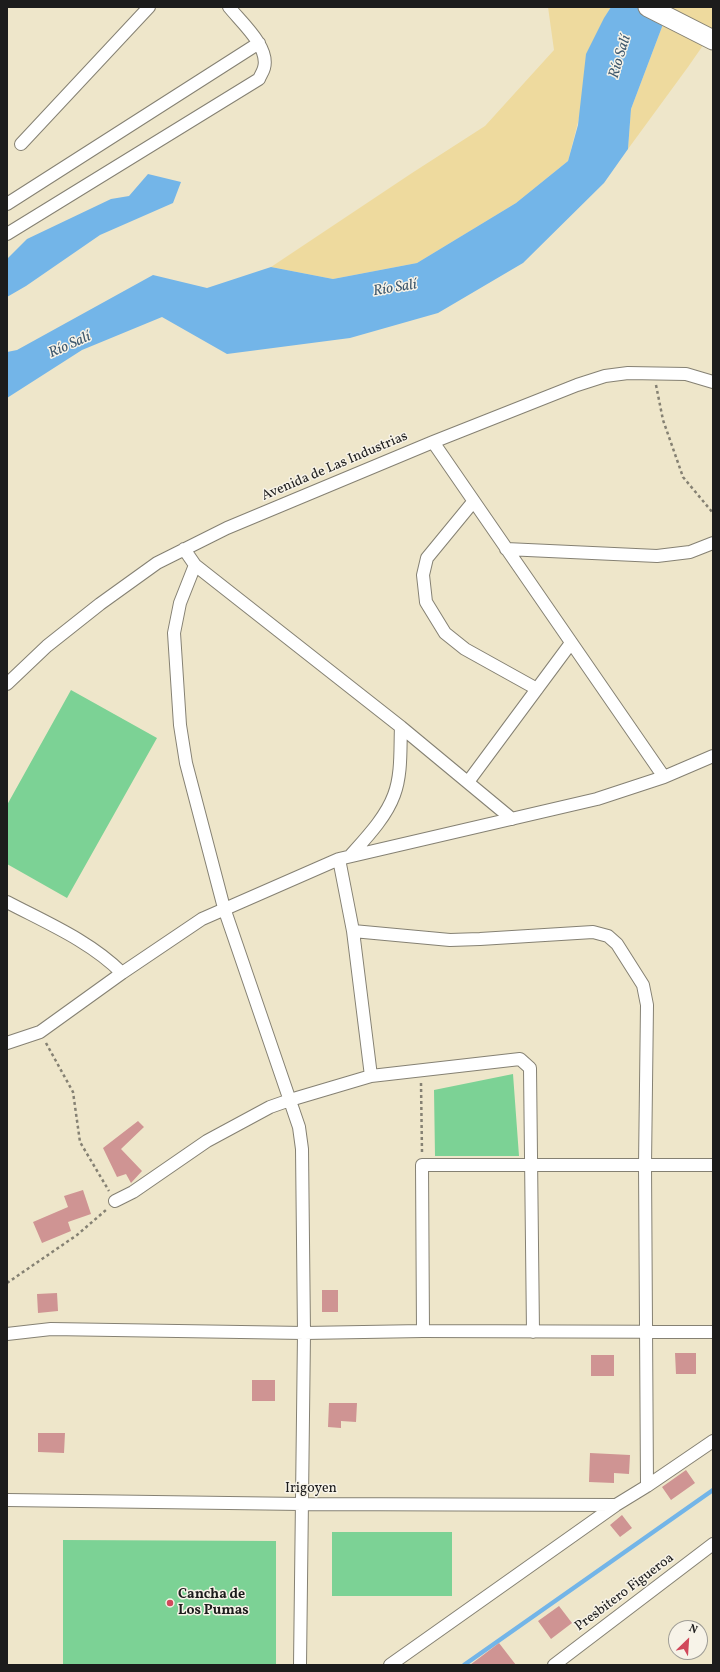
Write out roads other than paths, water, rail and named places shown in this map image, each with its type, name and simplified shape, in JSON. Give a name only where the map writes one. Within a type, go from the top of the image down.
[{"type":"main road","points":[[648,7],[713,40]]},
{"type":"street","points":[[21,144],[149,7]]},
{"type":"street","points":[[7,234],[259,79],[264,67],[264,56],[259,43],[229,7]]},
{"type":"street","points":[[7,204],[259,43]]},
{"type":"street","name":"Avenida de Las Industrias","points":[[7,684],[47,646],[100,604],[157,563],[227,528],[433,442],[577,385],[628,372],[686,374],[713,382]]},
{"type":"street","points":[[433,442],[664,777]]},
{"type":"street","points":[[473,502],[427,558],[423,575],[426,602],[445,632],[465,649],[537,689]]},
{"type":"street","points":[[506,549],[658,556],[690,552],[713,543]]},
{"type":"street","points":[[184,549],[195,565],[401,727],[512,819]]},
{"type":"street","points":[[195,565],[180,603],[174,633],[177,693],[186,763],[224,908],[299,1127],[302,1149],[304,1332],[300,1665]]},
{"type":"street","points":[[468,782],[571,643]]},
{"type":"street","points":[[351,855],[385,812],[394,794],[400,761],[401,727]]},
{"type":"street","points":[[7,1043],[40,1032],[122,973],[202,919],[224,908],[339,859],[597,799],[664,777],[713,756]]},
{"type":"street","points":[[339,859],[353,931],[371,1076]]},
{"type":"street","points":[[7,902],[90,946],[109,960],[122,973]]},
{"type":"street","points":[[353,931],[450,940],[593,932],[608,936],[617,944],[643,985],[647,1005],[645,1165],[647,1486]]},
{"type":"street","points":[[115,1202],[133,1192],[207,1141],[270,1107],[371,1076],[520,1059],[530,1068],[533,1332]]},
{"type":"street","points":[[423,1331],[422,1165],[713,1165]]},
{"type":"street","points":[[7,1334],[51,1329],[304,1332],[713,1332]]},
{"type":"street","points":[[390,1665],[616,1506],[713,1442]]},
{"type":"street","name":"Irigoyen","points":[[7,1500],[616,1506]]},
{"type":"street","name":"Presbitero Figueroa","points":[[554,1665],[713,1544]]},
{"type":"water","name":"Río Salí","points":[[611,7],[671,7],[668,11],[631,109],[628,149],[604,183],[523,263],[438,313],[350,338],[227,354],[162,317],[82,350],[7,398],[7,352],[17,350],[153,275],[207,288],[271,267],[333,279],[417,263],[516,203],[568,161],[578,125],[586,54]]},
{"type":"water","points":[[148,174],[181,182],[173,203],[100,235],[26,286],[7,297],[7,259],[27,239],[111,199],[129,196]]},
{"type":"waterway","points":[[464,1665],[713,1490]]},
{"type":"place","name":"Cancha de Los Pumas","points":[[170,1603]]}]
